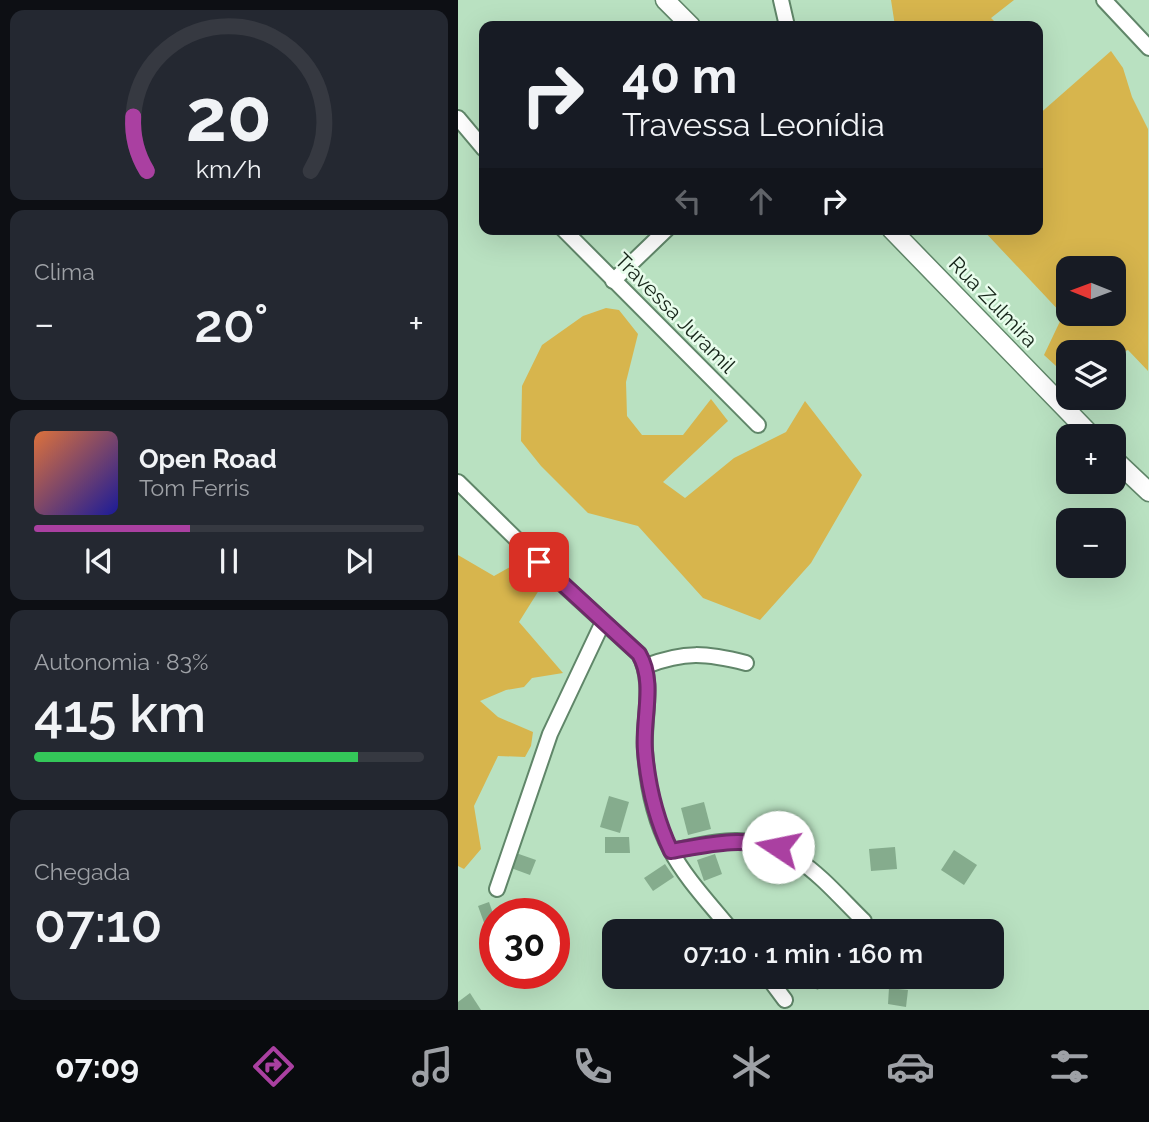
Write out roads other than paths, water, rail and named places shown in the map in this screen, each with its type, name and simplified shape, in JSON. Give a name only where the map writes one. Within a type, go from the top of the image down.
[{"type":"street","points":[[665,0],[686,21]]},
{"type":"street","points":[[781,0],[786,21]]},
{"type":"street","points":[[1104,0],[1149,48]]},
{"type":"street","points":[[458,118],[479,143]]},
{"type":"street","name":"Travessa Juramil","points":[[569,235],[758,425]]},
{"type":"street","points":[[613,281],[661,235]]},
{"type":"street","name":"Rua Zulmira","points":[[897,235],[1080,424]]},
{"type":"street","points":[[1126,470],[1149,492]]},
{"type":"street","points":[[458,482],[639,654],[646,666],[648,696],[644,723],[645,751],[661,828],[671,851],[723,919]]},
{"type":"street","points":[[497,889],[550,734],[603,622]]},
{"type":"street","points":[[646,666],[669,657],[692,653],[713,654],[746,663]]},
{"type":"street","points":[[671,851],[732,841],[753,841],[778,847],[800,859],[862,919]]},
{"type":"street","points":[[777,989],[785,1000]]}]
